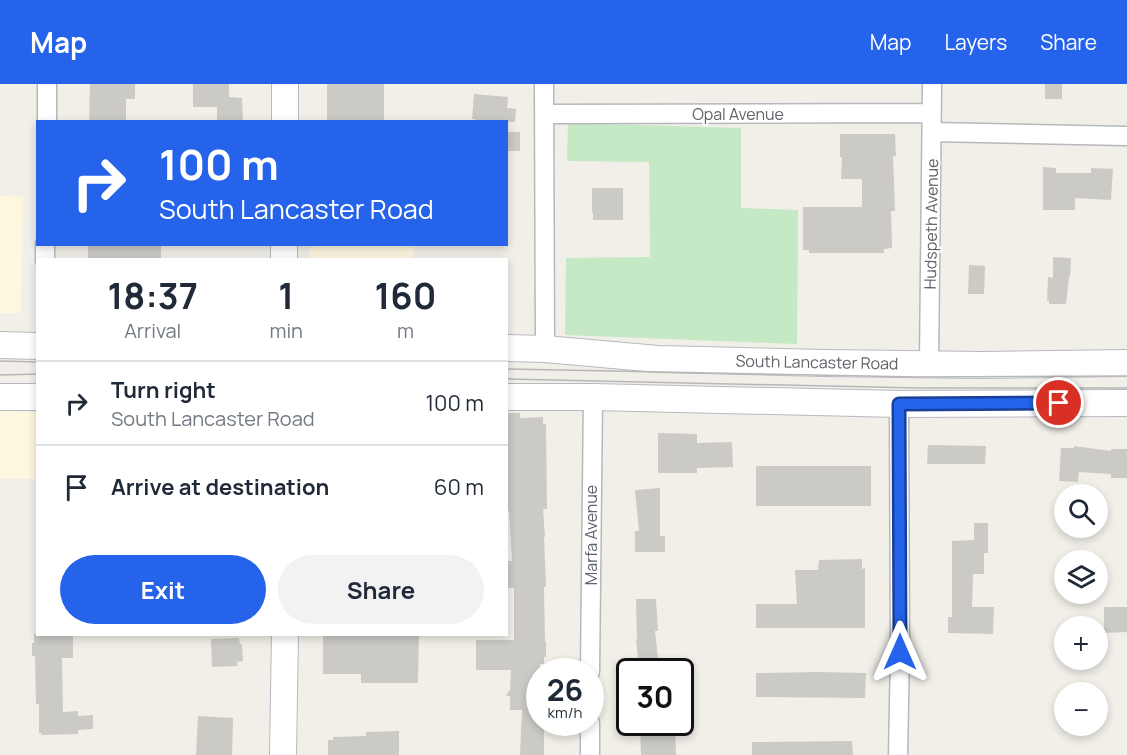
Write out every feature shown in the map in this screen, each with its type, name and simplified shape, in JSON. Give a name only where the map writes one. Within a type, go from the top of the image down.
[{"type":"main road","points":[[285,84],[285,120]]},
{"type":"main road","points":[[0,345],[36,346]]},
{"type":"main road","name":"South Lancaster Road","points":[[508,348],[658,359],[929,364],[1127,363]]},
{"type":"main road","points":[[0,397],[36,397]]},
{"type":"main road","points":[[508,397],[899,404],[1127,403]]},
{"type":"main road","points":[[283,755],[285,636]]},
{"type":"street","points":[[46,120],[47,84]]},
{"type":"street","points":[[544,84],[545,349]]},
{"type":"street","name":"Hudspeth Avenue","points":[[929,364],[932,84]]},
{"type":"street","name":"Opal Avenue","points":[[544,114],[932,113]]},
{"type":"street","points":[[932,132],[1127,136]]},
{"type":"street","name":"Marfa Avenue","points":[[590,658],[593,397]]},
{"type":"street","points":[[898,755],[899,404]]},
{"type":"street","points":[[590,736],[590,755]]},
{"type":"shaded area","points":[[0,196],[23,197],[21,313],[0,313]]},
{"type":"shaded area","points":[[310,246],[414,246],[414,258],[310,258]]},
{"type":"shaded area","points":[[0,411],[36,412],[36,479],[0,479]]},
{"type":"green space","points":[[568,123],[741,128],[741,208],[798,210],[797,344],[565,335],[566,258],[650,257],[649,162],[567,161]]},
{"type":"building","points":[[90,84],[135,84],[135,99],[126,99],[126,120],[89,120]]},
{"type":"building","points":[[193,84],[229,84],[229,97],[242,98],[243,120],[217,120],[217,107],[193,107]]},
{"type":"building","points":[[327,84],[384,84],[384,120],[327,120]]},
{"type":"building","points":[[1045,84],[1062,84],[1062,99],[1045,99]]},
{"type":"building","points":[[474,94],[508,97],[507,108],[516,109],[515,122],[472,119]]},
{"type":"building","points":[[508,132],[520,132],[520,151],[508,151]]},
{"type":"building","points":[[840,134],[895,134],[896,156],[893,156],[895,211],[891,211],[892,248],[884,249],[884,253],[809,253],[809,250],[803,250],[803,207],[862,207],[862,179],[841,179]]},
{"type":"building","points":[[1043,167],[1056,168],[1056,173],[1091,173],[1091,168],[1113,169],[1111,200],[1075,198],[1075,210],[1043,210]]},
{"type":"building","points":[[592,188],[623,188],[623,220],[593,220]]},
{"type":"building","points":[[88,246],[161,246],[161,258],[88,258]]},
{"type":"building","points":[[1053,257],[1071,258],[1066,304],[1049,304],[1047,301],[1048,277],[1053,278]]},
{"type":"building","points":[[969,265],[985,266],[984,294],[968,294]]},
{"type":"building","points":[[508,413],[520,413],[520,418],[543,417],[543,424],[546,424],[547,509],[543,509],[546,657],[526,658],[526,736],[544,736],[544,755],[520,755],[522,710],[510,710],[510,697],[506,695],[510,690],[511,670],[476,670],[476,640],[514,640],[514,588],[508,588],[508,561],[512,561],[508,511]]},
{"type":"building","points":[[658,433],[697,434],[697,443],[732,442],[733,467],[697,468],[697,473],[658,473]]},
{"type":"building","points":[[928,445],[986,446],[985,464],[927,464]]},
{"type":"building","points":[[1074,446],[1111,451],[1111,449],[1127,449],[1127,478],[1111,478],[1111,474],[1079,472],[1078,482],[1059,481],[1061,448],[1074,448]]},
{"type":"building","points":[[756,466],[871,466],[871,506],[756,506]]},
{"type":"building","points":[[660,488],[660,536],[665,536],[665,552],[635,552],[635,531],[639,531],[635,490]]},
{"type":"building","points":[[974,523],[988,523],[988,553],[984,553],[984,574],[973,574],[972,607],[994,607],[993,634],[948,633],[948,617],[952,617],[952,541],[974,540]]},
{"type":"building","points":[[862,559],[862,569],[865,568],[865,628],[756,628],[756,604],[797,604],[795,570],[818,570],[819,560]]},
{"type":"building","points":[[636,599],[656,599],[658,631],[655,631],[658,658],[638,658]]},
{"type":"building","points":[[1104,607],[1127,607],[1127,632],[1108,633],[1108,616],[1104,616]]},
{"type":"building","points":[[34,634],[36,636],[73,636],[73,658],[62,658],[63,712],[78,711],[78,716],[93,715],[93,729],[78,730],[78,734],[41,735],[42,733],[39,733],[35,656],[32,656],[32,643],[34,643]]},
{"type":"building","points":[[323,636],[419,636],[418,683],[361,683],[361,674],[323,674]]},
{"type":"building","points":[[239,638],[242,644],[243,661],[237,662],[238,666],[212,667],[211,639]]},
{"type":"building","points":[[756,673],[866,673],[865,698],[756,697]]},
{"type":"building","points":[[198,716],[233,718],[232,755],[196,755]]},
{"type":"building","points":[[399,731],[399,755],[328,755],[328,740],[333,740],[333,737],[366,736],[366,732]]},
{"type":"building","points":[[640,736],[675,736],[676,755],[641,755]]},
{"type":"building","points":[[852,741],[853,755],[752,755],[752,742]]},
{"type":"tram line","points":[[0,361],[36,362]]},
{"type":"tram line","points":[[508,369],[918,377],[1127,376]]},
{"type":"tram line","points":[[0,375],[36,374]]},
{"type":"tram line","points":[[508,379],[917,388],[1127,388]]},
{"type":"route","points":[[900,652],[899,404],[1059,403]]}]
